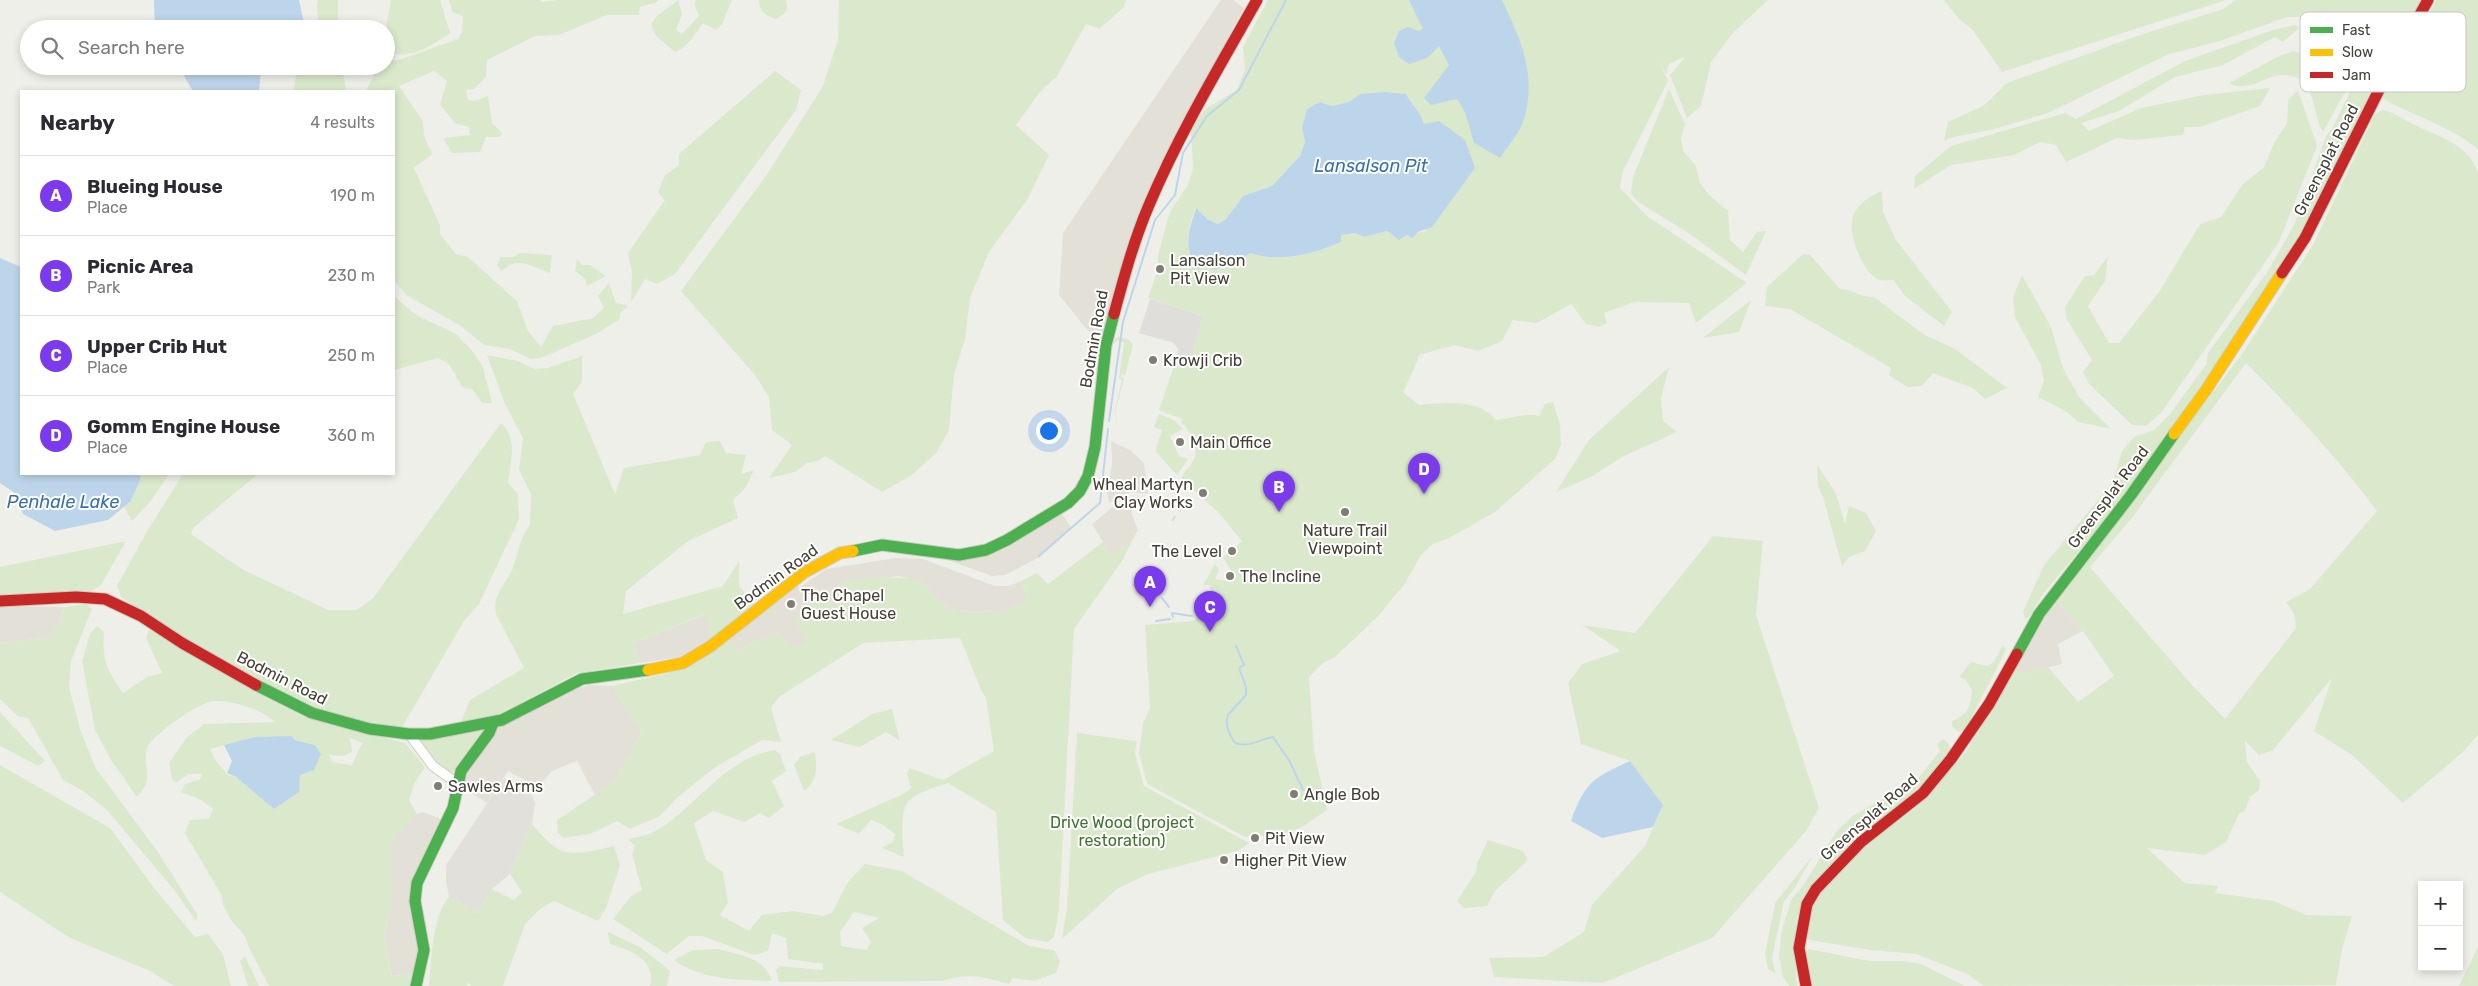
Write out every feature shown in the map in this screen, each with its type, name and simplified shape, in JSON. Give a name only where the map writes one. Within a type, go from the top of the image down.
[{"type":"main road","name":"Bodmin Road","points":[[0,601],[76,597],[105,599],[141,616],[246,680],[312,713],[350,724],[409,734],[441,733],[493,723],[521,712],[582,679],[664,668],[690,660],[711,646],[805,572],[840,553],[882,545],[912,547],[950,554],[975,553],[995,546],[1024,531],[1074,497],[1085,483],[1091,468],[1110,329],[1120,287],[1148,205],[1184,131],[1257,0]]},
{"type":"main road","name":"Greensplat Road","points":[[2421,12],[2428,0]]},
{"type":"main road","name":"Greensplat Road","points":[[1806,986],[1803,979],[1799,942],[1807,904],[1816,889],[1861,842],[1924,793],[1951,759],[1989,704],[2039,614],[2132,495],[2206,390],[2305,238],[2378,92]]},
{"type":"main road","points":[[416,986],[424,950],[417,911],[416,889],[452,808],[457,783],[464,765],[489,733],[493,723]]},
{"type":"street","points":[[409,734],[433,766],[457,783]]},
{"type":"shaded area","points":[[1221,0],[1233,0],[1244,8],[1155,174],[1109,308],[1098,380],[1090,333],[1059,295],[1063,233]]},
{"type":"shaded area","points":[[1150,299],[1203,316],[1189,364],[1176,360],[1178,349],[1174,343],[1139,333]]},
{"type":"shaded area","points":[[1111,441],[1130,450],[1144,463],[1148,494],[1130,492],[1109,503],[1107,492],[1112,464]]},
{"type":"shaded area","points":[[1130,499],[1139,503],[1131,512],[1138,530],[1132,541],[1112,557],[1092,524],[1115,505]]},
{"type":"shaded area","points":[[1062,513],[1071,528],[1040,557],[1005,575],[992,576],[942,558],[952,558]]},
{"type":"shaded area","points":[[896,558],[923,559],[995,586],[1009,586],[1021,581],[1028,601],[1001,612],[956,611],[941,603],[921,582],[908,578],[898,576],[843,582],[839,599],[829,605],[809,602],[813,609],[809,642],[794,649],[778,632],[753,642],[739,651],[729,640],[796,584],[799,588],[826,569]]},
{"type":"shaded area","points":[[2059,603],[2083,631],[2058,644],[2062,664],[2020,674],[2013,668],[2047,608]]},
{"type":"shaded area","points":[[0,606],[65,607],[52,637],[0,643]]},
{"type":"shaded area","points":[[706,614],[712,640],[687,656],[640,663],[633,643]]},
{"type":"shaded area","points":[[589,685],[612,686],[642,732],[615,781],[595,795],[577,761],[552,771],[538,787],[508,771],[487,803],[463,788],[468,766],[499,725],[544,706],[573,690]]},
{"type":"shaded area","points":[[504,778],[531,793],[535,803],[532,824],[510,874],[492,889],[477,913],[449,897],[446,865]]},
{"type":"shaded area","points":[[423,812],[444,820],[416,876],[420,951],[415,974],[392,976],[384,937],[391,906],[391,840],[417,814]]},
{"type":"green space","points":[[318,0],[338,0],[338,20],[318,20]]},
{"type":"green space","points":[[391,0],[440,0],[450,33],[421,50],[413,53],[397,54],[395,54],[395,20],[387,20]]},
{"type":"green space","points":[[449,0],[540,0],[542,2],[557,0],[658,0],[657,2],[640,7],[639,15],[607,15],[559,35],[535,36],[487,60],[486,77],[474,89],[466,90],[468,100],[474,101],[488,96],[492,123],[502,133],[500,137],[486,137],[480,152],[452,153],[443,138],[470,135],[469,127],[455,123],[440,105],[447,81],[434,71],[399,86],[423,121],[424,136],[432,154],[414,168],[440,225],[440,234],[456,254],[468,257],[517,301],[528,331],[541,347],[553,326],[593,318],[604,308],[598,296],[609,283],[616,303],[628,306],[620,313],[620,319],[596,334],[541,358],[531,359],[510,349],[484,345],[461,326],[406,295],[395,281],[395,90],[367,89],[374,75],[395,75],[395,60],[458,39],[462,32],[463,16],[452,12]]},
{"type":"green space","points":[[678,0],[682,14],[676,30],[682,34],[699,16],[694,3],[697,0],[732,0],[722,24],[716,30],[703,23],[687,44],[675,52],[656,36],[651,24],[656,17]]},
{"type":"green space","points":[[759,0],[786,0],[787,7],[779,17],[776,19],[772,18],[761,10]]},
{"type":"green space","points":[[839,0],[1126,0],[1123,8],[1099,29],[1086,24],[1057,76],[1040,92],[1016,125],[1049,155],[1027,200],[989,252],[970,298],[965,339],[954,375],[949,430],[937,452],[912,475],[882,492],[825,456],[818,461],[807,463],[795,472],[769,478],[792,445],[772,430],[769,397],[755,375],[681,291],[768,173],[823,86],[838,40]]},
{"type":"green space","points":[[1268,0],[1768,0],[1733,33],[1711,62],[1701,106],[1687,118],[1670,75],[1686,56],[1669,64],[1666,74],[1659,61],[1668,81],[1623,171],[1620,188],[1647,216],[1747,283],[1696,323],[1689,303],[1635,302],[1604,313],[1607,323],[1599,327],[1586,324],[1571,304],[1537,323],[1513,320],[1502,341],[1478,351],[1454,345],[1419,355],[1403,392],[1419,405],[1460,403],[1471,405],[1489,413],[1496,420],[1523,415],[1539,416],[1545,404],[1553,402],[1560,424],[1561,445],[1555,459],[1495,512],[1449,538],[1433,544],[1421,555],[1404,585],[1378,616],[1335,657],[1323,663],[1309,677],[1314,751],[1327,810],[1305,825],[1270,842],[1261,835],[1245,837],[1147,784],[1139,753],[1143,723],[1150,708],[1145,625],[1193,621],[1204,613],[1208,607],[1211,590],[1209,585],[1203,585],[1215,564],[1219,570],[1215,579],[1228,581],[1233,574],[1223,557],[1242,541],[1220,514],[1182,479],[1183,474],[1194,460],[1196,449],[1192,437],[1181,422],[1182,419],[1159,410],[1176,360],[1189,364],[1203,316],[1148,298],[1158,269],[1158,256],[1168,218],[1172,208],[1188,185],[1193,168],[1191,130],[1199,116],[1207,108],[1237,90],[1245,70],[1243,47]],"holes":[[[1385,92],[1406,94],[1419,112],[1424,124],[1426,231],[1407,235],[1399,240],[1387,231],[1364,237],[1355,233],[1340,235],[1341,242],[1296,256],[1273,257],[1250,253],[1227,265],[1203,265],[1199,269],[1193,268],[1188,238],[1195,208],[1207,219],[1218,224],[1226,219],[1243,196],[1272,186],[1282,178],[1300,156],[1305,142],[1302,128],[1320,102],[1332,106],[1349,102],[1360,94]]]},
{"type":"green space","points":[[1944,0],[2226,0],[2002,72],[1972,29],[1959,19]]},
{"type":"green space","points":[[2236,0],[2424,0],[2416,12],[2300,12],[2300,17],[2287,17],[2220,41],[2169,54],[2048,113],[1991,130],[1953,137],[1944,141],[1948,122],[1983,106],[2007,83],[2137,36],[2223,9]]},
{"type":"green space","points":[[2437,0],[2478,0],[2478,149],[2456,134],[2382,98],[2385,92],[2466,92],[2466,12],[2430,12]]},
{"type":"green space","points":[[2295,25],[2299,28],[2283,42],[2275,37],[2223,65],[2175,77],[2119,111],[2081,123],[2089,131],[2141,108],[2204,95],[2270,88],[2260,106],[2200,127],[2185,127],[2183,135],[2133,140],[2117,138],[2066,162],[2056,145],[2040,142],[2015,155],[1951,165],[1914,189],[1915,176],[1951,146],[2065,113],[2076,119],[2185,61],[2273,30]]},
{"type":"green space","points":[[2294,51],[2300,54],[2300,80],[2285,75],[2271,77],[2243,86],[2229,83],[2279,56]]},
{"type":"green space","points":[[775,71],[801,90],[796,110],[675,274],[657,284],[645,279],[631,302],[632,272],[628,253],[665,200],[658,192],[665,175],[679,165],[679,154]]},
{"type":"green space","points":[[296,75],[343,75],[346,90],[293,90]]},
{"type":"green space","points":[[1669,89],[1685,124],[1681,138],[1683,151],[1696,166],[1700,183],[1709,195],[1728,211],[1730,240],[1743,252],[1757,232],[1766,231],[1746,275],[1687,232],[1638,202],[1631,193],[1633,177]]},
{"type":"green space","points":[[2298,90],[2317,146],[2279,242],[2161,413],[2146,426],[2132,425],[2089,384],[2083,372],[2092,360],[2066,318],[2065,307],[2085,276],[2094,275],[2108,256],[2105,281],[2088,306],[2109,343],[2119,343],[2159,292],[2200,224],[2221,217],[2242,185],[2264,167],[2275,141],[2287,123],[2288,100]]},
{"type":"green space","points":[[2310,92],[2345,92],[2323,132],[2319,124]]},
{"type":"green space","points":[[2350,92],[2373,92],[2302,236],[2162,443],[2114,509],[2043,594],[2029,617],[2025,619],[2023,612],[2044,565],[2113,482],[2122,451],[2134,437],[2154,430],[2170,414],[2206,365],[2208,353],[2268,271],[2295,223],[2326,136],[2333,127]]},
{"type":"green space","points":[[2383,110],[2391,112],[2452,143],[2468,155],[2478,173],[2478,735],[2462,753],[2403,803],[2352,755],[2314,731],[2332,678],[2273,750],[2259,755],[2245,741],[2247,762],[2260,781],[2259,790],[2250,797],[2245,811],[2239,814],[2226,842],[2205,855],[2147,848],[2185,883],[2218,886],[2215,893],[2274,901],[2306,915],[2352,916],[2342,949],[2336,985],[1984,986],[1967,974],[1916,954],[1870,950],[1804,939],[1809,915],[1820,891],[1864,846],[1913,810],[1965,753],[2005,688],[2013,668],[2020,674],[2048,667],[2078,702],[2114,676],[2083,631],[2059,603],[2053,610],[2047,608],[2240,357],[2313,245],[2375,114]],"holes":[[[2246,363],[2298,416],[2377,511],[2310,589],[2286,602],[2294,614],[2296,628],[2225,719],[2192,685],[2090,567],[2131,519]]]},
{"type":"green space","points":[[1882,191],[1883,212],[1896,240],[1952,312],[1944,326],[1905,296],[1893,280],[1881,280],[1873,276],[1867,270],[1860,257],[1854,243],[1853,217],[1862,203]]},
{"type":"green space","points":[[520,253],[552,255],[550,273],[519,263],[508,266],[502,271],[497,265],[501,257],[513,257]]},
{"type":"green space","points":[[1803,254],[1810,255],[1840,289],[1874,297],[1923,334],[1955,349],[2007,388],[1985,399],[1973,388],[1933,373],[1922,386],[1907,387],[1889,375],[1891,368],[1790,309],[1765,306],[1767,287]]},
{"type":"green space","points":[[577,259],[582,265],[590,265],[606,276],[587,286],[585,279],[575,271]]},
{"type":"green space","points":[[2022,275],[2051,327],[2063,368],[2079,397],[2111,429],[2078,422],[2067,412],[2038,397],[2044,381],[2041,365],[2015,317],[2013,297]]},
{"type":"green space","points":[[395,297],[416,315],[456,334],[473,352],[483,367],[492,403],[482,403],[472,389],[463,388],[449,364],[438,358],[395,370]]},
{"type":"green space","points":[[1751,300],[1739,332],[1703,338]]},
{"type":"green space","points":[[1119,337],[1129,340],[1133,345],[1125,375],[1122,374],[1121,377],[1124,379],[1116,408],[1117,427],[1115,408],[1122,380],[1119,378],[1124,343],[1117,340],[1111,347],[1112,340]]},
{"type":"green space","points":[[487,355],[517,361],[535,369],[548,368],[582,356],[582,382],[573,394],[615,494],[624,468],[700,455],[706,442],[720,441],[726,453],[746,455],[741,474],[754,470],[746,487],[733,500],[738,518],[688,541],[626,591],[623,614],[723,586],[739,561],[739,586],[754,604],[712,640],[705,614],[633,643],[640,663],[577,673],[495,716],[461,722],[470,700],[524,668],[496,614],[495,607],[500,590],[513,568],[522,540],[530,525],[531,494],[519,470],[523,438],[505,404]]},
{"type":"green space","points":[[1669,367],[1661,399],[1663,421],[1677,432],[1622,457],[1591,477],[1556,492],[1589,440]]},
{"type":"green space","points":[[1159,414],[1174,420],[1183,429],[1170,436],[1179,456],[1188,459],[1177,475],[1157,453],[1156,448],[1162,430],[1154,427]]},
{"type":"green space","points":[[501,423],[510,436],[512,459],[508,483],[518,494],[519,519],[479,604],[464,621],[401,729],[321,712],[185,640],[121,597],[117,586],[146,533],[182,475],[257,475],[194,527],[191,534],[242,569],[328,610],[357,610],[373,598]]},
{"type":"green space","points":[[1817,465],[1836,493],[1845,524],[1849,506],[1866,513],[1876,531],[1865,551],[1849,557],[1842,566],[1823,497],[1818,487]]},
{"type":"green space","points":[[140,475],[168,475],[150,502],[132,521],[124,507],[131,501],[141,478]]},
{"type":"green space","points":[[1713,536],[1763,541],[1756,615],[1819,808],[1806,831],[1712,938],[1603,983],[1494,977],[1489,958],[1543,957],[1584,932],[1592,905],[1645,846],[1663,805],[1630,761],[1581,744],[1568,683],[1582,664],[1621,651],[1582,625],[1635,633]]},
{"type":"green space","points":[[126,541],[101,585],[88,593],[0,596],[0,567]]},
{"type":"green space","points":[[1132,541],[1122,561],[1074,629],[1059,910],[1054,937],[1048,942],[1025,938],[1003,920],[996,812],[948,783],[919,794],[907,804],[904,810],[902,826],[904,857],[882,848],[893,842],[895,834],[883,825],[871,820],[859,834],[836,824],[903,794],[911,788],[907,774],[909,768],[943,780],[994,751],[986,698],[960,638],[863,643],[779,697],[771,708],[781,742],[762,740],[714,768],[678,797],[660,816],[630,829],[617,821],[590,834],[564,838],[558,833],[557,820],[615,781],[642,732],[612,686],[668,673],[698,661],[729,640],[739,651],[753,642],[778,632],[794,648],[809,642],[794,620],[812,609],[809,603],[817,598],[826,597],[829,605],[839,599],[843,582],[868,577],[908,578],[921,582],[941,603],[956,611],[1001,612],[1028,601],[1021,581],[1037,573],[1048,584],[1103,542],[1112,556]]},
{"type":"green space","points":[[86,604],[92,609],[71,661],[69,687],[80,729],[95,767],[158,852],[198,916],[196,921],[175,891],[107,810],[83,791],[63,780],[28,718],[19,717],[0,699],[0,643],[52,637],[65,607]]},
{"type":"green space","points":[[97,626],[104,632],[105,658],[109,671],[123,693],[147,677],[162,673],[146,638],[149,630],[252,688],[349,728],[405,743],[425,767],[415,782],[409,800],[417,814],[391,840],[391,906],[384,937],[392,976],[415,974],[413,986],[269,986],[250,950],[245,936],[231,920],[223,905],[222,896],[185,833],[190,820],[209,819],[213,808],[197,798],[181,792],[185,784],[200,779],[202,774],[188,774],[176,783],[172,779],[169,763],[187,737],[204,724],[275,722],[254,709],[221,701],[207,703],[189,712],[168,726],[148,746],[146,751],[146,784],[137,797],[111,760],[95,730],[82,661],[90,634]],"holes":[[[350,738],[362,743],[352,765],[332,762],[329,755],[343,756],[352,752]],[[295,740],[315,745],[314,769],[300,775],[274,809],[236,777],[228,775],[214,758],[210,749],[235,742]]]},
{"type":"green space","points":[[2003,645],[2006,648],[2005,652],[1965,730],[1959,732],[1952,726],[1952,721],[1962,716],[1968,709],[1972,690],[1965,679],[1959,677],[1971,662],[1987,666],[1994,662]]},
{"type":"green space","points":[[892,709],[900,741],[886,732],[860,747],[831,740],[872,714]]},
{"type":"green space","points":[[0,712],[45,761],[38,766],[0,746]]},
{"type":"green space","points":[[491,729],[452,773],[441,768],[420,744],[418,739]]},
{"type":"green space","name":"Drive Wood (project restoration)","points":[[1077,733],[1137,741],[1135,753],[1144,786],[1249,843],[1238,851],[1148,874],[1117,889],[1062,939],[1067,908]]},
{"type":"green space","points":[[1943,739],[1949,744],[1950,751],[1920,790],[1851,844],[1803,898],[1797,919],[1794,944],[1797,986],[1789,986],[1783,977],[1779,956],[1782,930],[1791,900],[1803,886],[1836,832],[1854,815],[1917,780],[1940,751],[1937,744]]},
{"type":"green space","points":[[775,750],[780,754],[786,771],[772,781],[784,806],[769,818],[760,813],[745,822],[713,811],[694,823],[706,860],[723,872],[728,903],[720,915],[749,931],[762,915],[793,911],[823,916],[832,913],[848,882],[865,864],[902,871],[1029,946],[1054,950],[1060,961],[1056,973],[1034,981],[1013,978],[1009,984],[976,976],[951,978],[942,981],[779,982],[776,970],[779,966],[823,970],[823,964],[788,959],[786,938],[772,933],[768,951],[754,955],[702,936],[689,936],[667,954],[613,919],[631,896],[642,890],[632,854],[635,846],[628,839],[654,832],[669,822],[726,773],[757,755]],"holes":[[[854,912],[879,918],[862,928],[871,942],[867,950],[841,946],[840,932]]]},
{"type":"green space","points":[[815,752],[816,773],[812,783],[804,791],[794,765],[800,757]]},
{"type":"green space","points":[[0,765],[110,828],[157,892],[195,937],[208,934],[223,954],[231,986],[174,986],[150,971],[70,938],[0,892]]},
{"type":"green space","points":[[532,824],[551,844],[568,852],[587,852],[614,846],[620,865],[606,908],[598,921],[554,901],[541,908],[525,924],[503,986],[471,986],[468,982],[467,986],[429,986],[433,939],[443,906],[449,897],[477,913],[492,889],[514,900],[522,892],[510,874]]},
{"type":"green space","points":[[1488,840],[1523,851],[1528,860],[1495,891],[1487,906],[1464,908],[1457,901],[1476,872],[1477,863]]},
{"type":"green space","points":[[1814,854],[1794,889],[1784,901],[1772,958],[1776,974],[1768,969],[1765,953],[1775,903]]},
{"type":"green space","points":[[608,932],[640,947],[670,971],[667,986],[650,986],[650,970],[646,963],[634,953],[610,944]]},
{"type":"green space","points":[[2478,947],[2478,986],[2459,986]]},
{"type":"green space","points":[[718,949],[743,955],[757,962],[768,973],[772,981],[721,978],[696,972],[674,960],[693,950]]},
{"type":"green space","points":[[1809,949],[1869,961],[1903,961],[1921,964],[1965,986],[1811,986],[1805,953]]},
{"type":"green space","points":[[245,956],[259,986],[248,986],[240,961]]},
{"type":"water","points":[[154,0],[299,0],[303,20],[155,20]]},
{"type":"water","points":[[1409,0],[1502,0],[1521,44],[1528,74],[1529,90],[1521,127],[1500,158],[1474,143],[1465,112],[1457,99],[1431,105],[1424,98],[1449,65],[1439,46],[1427,58],[1409,64],[1399,57],[1394,43],[1399,31],[1408,27],[1419,31],[1423,29]]},
{"type":"water","points":[[183,75],[261,75],[259,90],[192,90]]},
{"type":"water","name":"Lansalson Pit","points":[[1385,92],[1406,94],[1419,112],[1424,124],[1439,121],[1465,140],[1475,168],[1432,227],[1418,232],[1412,238],[1407,235],[1399,240],[1387,231],[1364,237],[1355,233],[1341,235],[1341,242],[1296,256],[1273,257],[1250,253],[1215,270],[1203,265],[1199,269],[1193,268],[1188,238],[1196,208],[1207,219],[1218,224],[1226,219],[1243,196],[1272,186],[1300,156],[1305,142],[1302,128],[1307,109],[1320,102],[1332,106],[1349,102],[1360,94]]},
{"type":"water","name":"Penhale Lake","points":[[0,258],[20,267],[20,475],[140,475],[141,478],[131,501],[108,520],[55,531],[23,514],[15,493],[0,483]]},
{"type":"water","points":[[291,736],[295,740],[315,745],[321,754],[314,770],[300,775],[299,792],[274,809],[236,777],[227,773],[232,761],[224,745],[255,737]]},
{"type":"water","points":[[1630,761],[1663,805],[1653,827],[1602,838],[1571,821],[1581,798],[1592,783],[1607,772]]},
{"type":"waterway","points":[[1109,421],[1123,322],[1155,220],[1175,195],[1183,153],[1207,116],[1239,90],[1286,0]]},
{"type":"waterway","points":[[1039,556],[1100,503],[1108,429]]},
{"type":"waterway","points":[[1162,598],[1169,607]]},
{"type":"waterway","points":[[1173,617],[1172,613],[1192,616]]},
{"type":"waterway","points":[[1156,621],[1170,619]]},
{"type":"waterway","points":[[1236,646],[1244,665],[1239,668],[1246,687],[1246,695],[1228,715],[1227,726],[1230,733],[1235,743],[1240,744],[1250,744],[1273,737],[1289,760],[1303,790]]},
{"type":"railway","points":[[1172,521],[1183,505]]},
{"type":"traffic: fast","points":[[853,551],[882,545],[959,555],[986,550],[1007,540],[1068,503],[1080,491],[1088,476],[1095,447],[1106,345],[1114,314]]},
{"type":"traffic: fast","points":[[2017,654],[2039,614],[2131,495],[2174,434]]},
{"type":"traffic: fast","points":[[256,685],[312,713],[370,729],[409,734],[430,734],[502,720],[582,679],[648,670]]},
{"type":"traffic: fast","points":[[416,986],[424,950],[415,901],[417,883],[453,808],[461,771],[489,733],[493,723]]},
{"type":"traffic: slow","points":[[2174,434],[2206,390],[2282,273]]},
{"type":"traffic: slow","points":[[648,670],[683,663],[711,646],[805,572],[840,553],[853,551]]},
{"type":"traffic: jam","points":[[1114,314],[1139,232],[1173,152],[1257,0]]},
{"type":"traffic: jam","points":[[2421,12],[2428,0]]},
{"type":"traffic: jam","points":[[2282,273],[2305,238],[2378,92]]},
{"type":"traffic: jam","points":[[0,601],[76,597],[105,599],[141,616],[182,643],[256,685]]},
{"type":"traffic: jam","points":[[1806,986],[1799,948],[1807,904],[1816,889],[1861,842],[1923,793],[1951,759],[1989,704],[2017,654]]},
{"type":"place","name":"Lansalson Pit View","points":[[1160,269]]},
{"type":"place","name":"Krowji Crib","points":[[1153,360]]},
{"type":"place","name":"Main Office","points":[[1180,442]]},
{"type":"place","name":"Wheal Martyn Clay Works","points":[[1203,493]]},
{"type":"place","name":"Gomm Engine House","points":[[1424,494]]},
{"type":"place","name":"Picnic Area","points":[[1279,512]]},
{"type":"place","name":"Nature Trail Viewpoint","points":[[1345,512]]},
{"type":"place","name":"The Level","points":[[1232,551]]},
{"type":"place","name":"The Incline","points":[[1230,576]]},
{"type":"place","name":"The Chapel Guest House","points":[[791,604]]},
{"type":"place","name":"Blueing House","points":[[1150,607]]},
{"type":"place","name":"Upper Crib Hut","points":[[1210,632]]},
{"type":"place","name":"Sawles Arms","points":[[438,786]]},
{"type":"place","name":"Angle Bob","points":[[1294,794]]},
{"type":"place","name":"Pit View","points":[[1255,838]]},
{"type":"place","name":"Higher Pit View","points":[[1224,860]]}]
